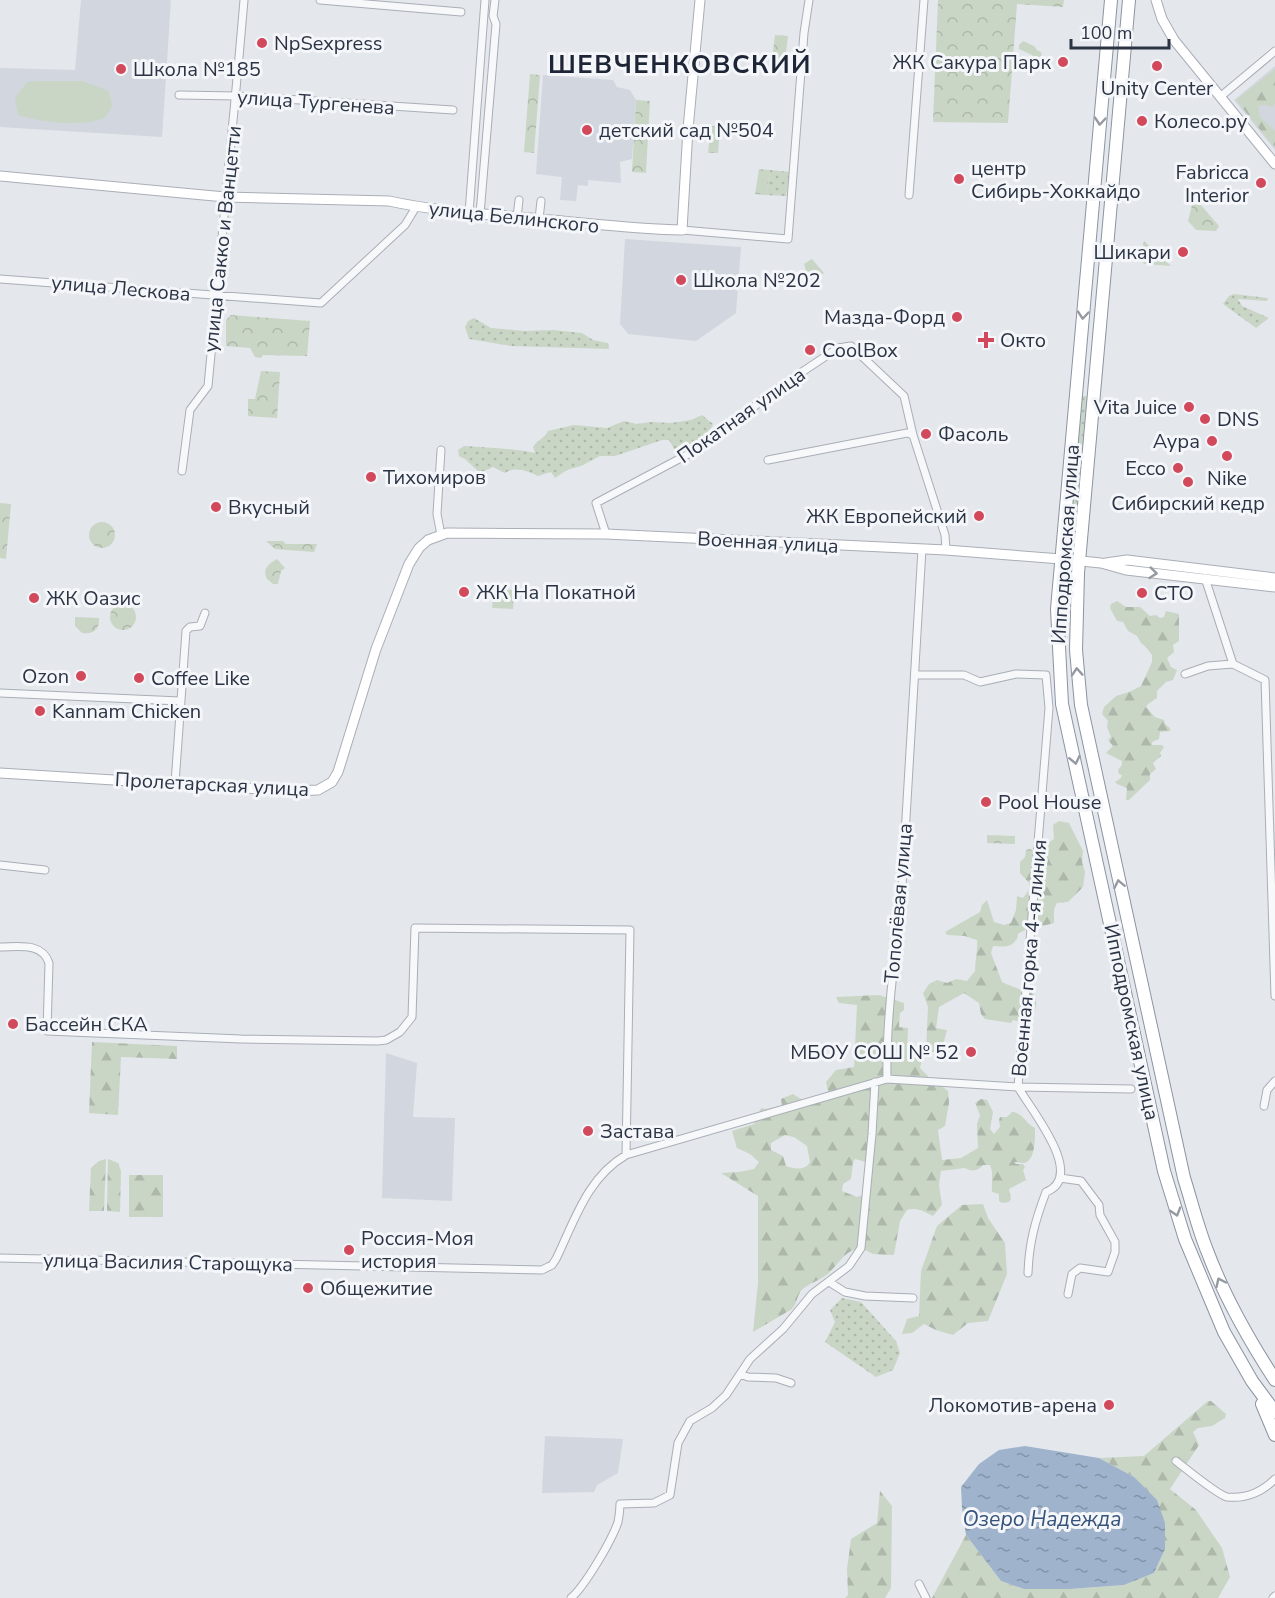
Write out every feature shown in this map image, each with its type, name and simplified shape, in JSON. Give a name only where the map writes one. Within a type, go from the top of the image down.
[{"type":"highway","name":"Ипподромская улица","points":[[1111,0],[1057,609],[1062,704],[1161,1155],[1185,1239],[1224,1332],[1252,1381],[1275,1412]]},
{"type":"highway","name":"Ипподромская улица","points":[[1129,0],[1079,561],[1076,603],[1079,694],[1184,1178],[1199,1230],[1218,1279],[1246,1335],[1275,1380]]},
{"type":"highway","points":[[1068,727],[1072,720],[1077,719],[1084,723]]},
{"type":"highway","points":[[1255,1349],[1275,1369]]},
{"type":"highway","points":[[1252,1381],[1275,1435]]},
{"type":"main road","points":[[682,230],[690,99],[700,0]]},
{"type":"main road","points":[[1156,0],[1162,19],[1174,40],[1275,164]]},
{"type":"main road","name":"улица Белинского","points":[[0,176],[225,197],[389,201],[416,207],[619,228],[682,230]]},
{"type":"main road","name":"Военная улица","points":[[438,536],[460,531],[606,534],[946,550],[1101,563],[1126,570],[1275,578]]},
{"type":"main road","name":"Пролетарская улица","points":[[0,773],[293,791],[318,790],[332,782],[346,750],[376,649],[409,564],[419,548],[438,536]]},
{"type":"main road","name":"Военная улица","points":[[1205,574],[1275,587]]},
{"type":"street","name":"улица Сакко и Ванцетти","points":[[182,471],[190,410],[208,386],[225,197],[237,96],[244,0]]},
{"type":"street","points":[[320,0],[461,12]]},
{"type":"street","points":[[469,213],[485,0]]},
{"type":"street","points":[[480,214],[496,24],[493,16],[495,0]]},
{"type":"street","name":"улица Белинского","points":[[682,230],[788,239],[804,33],[809,0]]},
{"type":"street","points":[[909,195],[924,0]]},
{"type":"street","points":[[1220,97],[1275,51]]},
{"type":"street","name":"улица Тургенева","points":[[180,95],[237,96],[453,110]]},
{"type":"street","points":[[517,217],[519,200]]},
{"type":"street","points":[[539,219],[541,201]]},
{"type":"street","name":"улица Лескова","points":[[0,279],[321,303],[405,225],[416,207]]},
{"type":"street","name":"Покатная улица","points":[[606,534],[596,503],[698,449],[784,384],[838,348],[851,346],[904,396],[913,435]]},
{"type":"street","points":[[768,459],[907,434],[913,435],[945,535],[946,550]]},
{"type":"street","points":[[438,536],[441,450]]},
{"type":"street","name":"Тополёвая улица","points":[[886,1079],[886,1043],[892,974],[900,920],[922,549]]},
{"type":"street","points":[[1205,574],[1233,664]]},
{"type":"street","points":[[175,783],[186,631],[190,627],[200,626],[205,613]]},
{"type":"street","points":[[1185,674],[1208,666],[1233,664],[1265,680],[1275,996]]},
{"type":"street","name":"Военная горка 4-я линия","points":[[915,675],[964,675],[980,682],[1016,674],[1046,675],[1049,708],[1018,1087]]},
{"type":"street","points":[[0,693],[180,701]]},
{"type":"street","points":[[0,865],[45,870]]},
{"type":"street","points":[[0,947],[39,949],[46,956],[49,963],[47,1031],[242,1039],[386,1040],[400,1032],[412,1017],[415,928],[630,930],[626,1155]]},
{"type":"street","points":[[573,1596],[607,1544],[618,1522],[620,1504],[654,1503],[670,1495],[678,1443],[690,1421],[712,1408],[726,1395],[750,1359],[783,1329],[812,1294],[849,1266],[861,1248],[875,1082],[886,1079],[1018,1087],[1131,1089]]},
{"type":"street","points":[[1264,1106],[1267,1090],[1275,1081]]},
{"type":"street","name":"улица Василия Старощука","points":[[0,1258],[542,1270],[552,1265],[556,1259],[590,1188],[609,1166],[626,1155],[875,1082]]},
{"type":"street","points":[[1018,1087],[1058,1154],[1060,1178],[1052,1190],[1046,1192],[1035,1221],[1029,1249],[1028,1273]]},
{"type":"street","points":[[1060,1178],[1081,1181],[1086,1185],[1099,1204],[1100,1215],[1115,1242],[1115,1252],[1108,1272],[1080,1268],[1072,1274],[1068,1294]]},
{"type":"street","points":[[830,1282],[844,1293],[913,1298]]},
{"type":"street","points":[[740,1374],[748,1377],[776,1378],[791,1383]]},
{"type":"street","points":[[1176,1461],[1225,1497],[1253,1495],[1275,1479]]},
{"type":"street","points":[[919,1584],[926,1598]]},
{"type":"shaded area","name":"Школа №185","points":[[81,0],[171,0],[162,137],[0,127],[0,68],[75,70]]},
{"type":"shaded area","points":[[1275,66],[1275,150],[1234,100]]},
{"type":"shaded area","name":"детский сад №504","points":[[543,75],[613,80],[617,87],[630,90],[636,100],[632,159],[620,162],[621,183],[588,180],[588,186],[578,185],[576,201],[560,200],[562,177],[536,174]]},
{"type":"shaded area","name":"Школа №202","points":[[625,239],[741,247],[736,313],[696,341],[628,334],[620,324]]},
{"type":"shaded area","points":[[386,1053],[417,1063],[413,1117],[455,1118],[452,1201],[382,1198]]},
{"type":"shaded area","points":[[545,1436],[623,1439],[618,1473],[597,1485],[594,1492],[542,1493]]},
{"type":"green space","points":[[938,0],[1064,0],[1063,7],[1017,4],[1008,123],[933,122]]},
{"type":"green space","points":[[775,35],[788,36],[785,61],[772,60]]},
{"type":"green space","points":[[1023,41],[1041,52],[1040,68],[1031,65],[1034,59],[1032,55],[1019,49]]},
{"type":"green space","points":[[1275,69],[1275,103],[1272,107],[1258,106],[1260,117],[1275,131],[1275,148],[1236,100]]},
{"type":"green space","points":[[530,74],[540,75],[534,153],[524,152]]},
{"type":"green space","points":[[82,81],[109,91],[112,106],[105,118],[95,121],[51,122],[18,115],[15,98],[27,82]]},
{"type":"green space","points":[[636,100],[650,101],[646,173],[632,172]]},
{"type":"green space","points":[[711,126],[720,127],[718,153],[708,153]]},
{"type":"green space","points":[[759,169],[770,170],[766,195],[755,194]]},
{"type":"green space","points":[[770,170],[790,172],[786,196],[766,195]]},
{"type":"green space","points":[[1194,197],[1219,226],[1216,231],[1196,230],[1188,221]]},
{"type":"green space","points":[[1144,241],[1171,266],[1145,264],[1140,261]]},
{"type":"green space","points":[[812,259],[824,273],[809,281],[804,264]]},
{"type":"green space","points":[[1234,294],[1268,298],[1267,301],[1238,299],[1242,306],[1269,318],[1256,328],[1223,304],[1229,296]]},
{"type":"green space","points":[[231,315],[310,321],[307,356],[263,355],[261,358],[255,357],[250,348],[226,346],[226,320]]},
{"type":"green space","points":[[474,318],[491,328],[582,333],[593,340],[608,343],[609,349],[511,346],[469,339],[465,327],[468,321]]},
{"type":"green space","points":[[261,371],[280,372],[277,418],[248,416],[248,399],[255,399]]},
{"type":"green space","points":[[1080,396],[1087,396],[1074,545],[1068,545]]},
{"type":"green space","points":[[702,415],[713,424],[704,436],[684,452],[676,452],[669,440],[662,440],[615,456],[600,456],[567,470],[555,478],[551,472],[538,476],[517,470],[505,473],[493,467],[480,473],[459,456],[458,450],[464,446],[535,453],[533,447],[548,431],[574,425],[607,428],[624,421],[637,424],[671,423],[691,420]]},
{"type":"green space","points":[[0,503],[11,504],[6,559],[0,558]]},
{"type":"green space","points":[[102,522],[111,526],[115,535],[111,544],[102,548],[93,544],[89,535],[93,526]]},
{"type":"green space","points":[[266,541],[283,541],[286,544],[317,544],[314,552],[275,549]]},
{"type":"green space","points":[[277,559],[285,568],[281,571],[278,584],[273,584],[267,579],[266,570]]},
{"type":"green space","points":[[494,589],[514,590],[513,609],[492,608]]},
{"type":"green space","points":[[1117,601],[1126,607],[1140,607],[1150,616],[1164,617],[1166,611],[1179,614],[1179,641],[1173,645],[1174,652],[1167,658],[1171,667],[1177,670],[1173,680],[1166,682],[1157,691],[1157,698],[1146,707],[1155,717],[1164,720],[1170,731],[1160,732],[1159,739],[1152,742],[1152,745],[1164,747],[1160,753],[1161,756],[1153,763],[1156,769],[1150,774],[1150,780],[1129,800],[1126,800],[1127,788],[1115,782],[1122,775],[1118,770],[1122,761],[1106,753],[1113,746],[1108,740],[1111,737],[1107,727],[1108,721],[1102,714],[1104,707],[1116,696],[1141,686],[1152,662],[1152,655],[1137,636],[1128,631],[1123,622],[1117,621],[1110,608],[1111,604]]},
{"type":"green space","points":[[123,604],[132,608],[136,617],[132,626],[123,630],[114,626],[110,617],[114,608]]},
{"type":"green space","points":[[75,617],[99,618],[97,628],[92,632],[82,633],[75,626]]},
{"type":"green space","points":[[1059,821],[1069,823],[1083,851],[1082,862],[1085,872],[1083,887],[1068,902],[1057,903],[1054,909],[1054,923],[1021,932],[1014,943],[993,946],[991,953],[1002,982],[1032,992],[1035,997],[1036,1008],[1029,1023],[985,1019],[981,1014],[979,1003],[964,993],[939,1007],[936,1028],[947,1030],[941,1052],[923,1055],[920,1068],[928,1076],[930,1084],[940,1085],[948,1091],[949,1103],[945,1126],[938,1130],[942,1160],[961,1158],[978,1148],[977,1124],[980,1115],[975,1103],[981,1099],[987,1100],[993,1112],[990,1129],[994,1134],[1000,1127],[1000,1117],[1007,1117],[1012,1112],[1019,1114],[1035,1128],[1031,1158],[1024,1163],[1014,1162],[1023,1164],[1025,1167],[1023,1170],[1026,1180],[1009,1189],[1011,1199],[1009,1202],[1002,1203],[999,1201],[999,1194],[992,1192],[990,1165],[983,1165],[975,1170],[965,1168],[941,1171],[939,1185],[942,1205],[933,1216],[918,1210],[907,1210],[900,1221],[894,1255],[873,1254],[861,1248],[855,1249],[845,1255],[825,1276],[802,1290],[792,1309],[753,1332],[758,1283],[758,1196],[721,1173],[754,1169],[759,1162],[750,1154],[737,1148],[732,1131],[754,1124],[761,1108],[782,1106],[781,1099],[793,1094],[806,1105],[826,1099],[828,1091],[826,1082],[836,1070],[854,1067],[857,1005],[839,1003],[836,997],[879,995],[904,1003],[904,1010],[900,1013],[899,1027],[908,1028],[907,1052],[926,1051],[928,1007],[923,993],[929,984],[937,980],[947,983],[956,979],[967,981],[975,971],[977,940],[965,936],[947,935],[945,932],[980,912],[987,900],[994,922],[1004,925],[1011,923],[1016,910],[1017,896],[1023,898],[1029,890],[1029,883],[1020,873],[1020,862],[1025,857],[1026,850],[1030,849],[1039,854],[1043,846],[1054,839],[1053,825]],"holes":[[[785,1135],[794,1137],[807,1146],[810,1162],[808,1165],[802,1168],[786,1166],[783,1156],[771,1150],[771,1143]],[[855,1159],[870,1163],[867,1194],[857,1197],[842,1191],[843,1184],[851,1179]]]},
{"type":"green space","points":[[987,835],[1015,836],[1015,844],[987,843]]},
{"type":"green space","points":[[92,1042],[177,1046],[177,1059],[121,1057],[118,1115],[89,1113]]},
{"type":"green space","points":[[106,1159],[104,1211],[89,1211],[91,1168],[99,1161]]},
{"type":"green space","points":[[108,1159],[118,1163],[121,1171],[120,1212],[107,1211]]},
{"type":"green space","points":[[129,1175],[163,1175],[163,1217],[129,1217]]},
{"type":"green space","points":[[983,1204],[988,1218],[1005,1243],[1007,1274],[988,1321],[968,1323],[953,1335],[924,1324],[912,1333],[902,1334],[907,1319],[919,1316],[921,1271],[937,1226],[962,1205]]},
{"type":"green space","points":[[842,1298],[861,1302],[896,1341],[900,1353],[893,1370],[876,1377],[825,1342],[835,1322],[830,1310]]},
{"type":"green space","points":[[1208,1401],[1226,1414],[1225,1418],[1212,1426],[1198,1428],[1193,1432],[1199,1445],[1170,1489],[1196,1510],[1222,1548],[1230,1577],[1218,1598],[932,1598],[966,1535],[1001,1581],[1024,1589],[1070,1589],[1124,1585],[1154,1573],[1165,1549],[1164,1523],[1134,1477],[1099,1458],[1144,1456]]},
{"type":"green space","points":[[880,1491],[892,1506],[891,1588],[885,1598],[845,1598],[848,1595],[847,1569],[851,1539],[877,1523]]},
{"type":"water","name":"Озеро Надежда","points":[[1025,1446],[1099,1458],[1134,1477],[1157,1500],[1165,1523],[1165,1549],[1154,1573],[1124,1585],[1070,1589],[1024,1589],[1001,1581],[966,1535],[961,1487],[979,1464],[999,1450]]},
{"type":"place","name":"NpSexpress","points":[[262,43]]},
{"type":"place","name":"ЖК Сакура Парк","points":[[1063,62]]},
{"type":"place","name":"Unity Center","points":[[1157,66]]},
{"type":"place","name":"Школа №185","points":[[121,69]]},
{"type":"place","name":"Колесо.ру","points":[[1142,121]]},
{"type":"place","name":"детский сад №504","points":[[587,130]]},
{"type":"place","name":"центр Сибирь-Хоккайдо","points":[[959,179]]},
{"type":"place","name":"Fabricca Interior","points":[[1261,183]]},
{"type":"place","name":"Шикари","points":[[1183,252]]},
{"type":"place","name":"Школа №202","points":[[681,280]]},
{"type":"place","name":"Мазда-Форд","points":[[957,317]]},
{"type":"place","name":"Окто","points":[[986,340]]},
{"type":"place","name":"CoolBox","points":[[810,350]]},
{"type":"place","name":"Vita Juice","points":[[1189,407]]},
{"type":"place","name":"DNS","points":[[1205,419]]},
{"type":"place","name":"Фасоль","points":[[926,434]]},
{"type":"place","name":"Аура","points":[[1212,441]]},
{"type":"place","name":"Nike","points":[[1227,456]]},
{"type":"place","name":"Ecco","points":[[1178,468]]},
{"type":"place","name":"Тихомиров","points":[[371,477]]},
{"type":"place","name":"Сибирский кедр","points":[[1188,482]]},
{"type":"place","name":"Вкусный","points":[[216,507]]},
{"type":"place","name":"ЖК Европейский","points":[[979,516]]},
{"type":"place","name":"ЖК На Покатной","points":[[464,592]]},
{"type":"place","name":"СТО","points":[[1142,593]]},
{"type":"place","name":"ЖК Оазис","points":[[34,598]]},
{"type":"place","name":"Ozon","points":[[81,676]]},
{"type":"place","name":"Coffee Like","points":[[139,678]]},
{"type":"place","name":"Kannam Chicken","points":[[40,711]]},
{"type":"place","name":"Pool House","points":[[986,802]]},
{"type":"place","name":"Бассейн СКА","points":[[13,1024]]},
{"type":"place","name":"МБОУ СОШ № 52","points":[[971,1052]]},
{"type":"place","name":"Застава","points":[[588,1131]]},
{"type":"place","name":"Россия-Моя история","points":[[349,1250]]},
{"type":"place","name":"Общежитие","points":[[308,1288]]},
{"type":"place","name":"Локомотив-арена","points":[[1109,1405]]},
{"type":"district","name":"ШЕВЧЕНКОВСКИЙ","points":[[680,64]]}]
